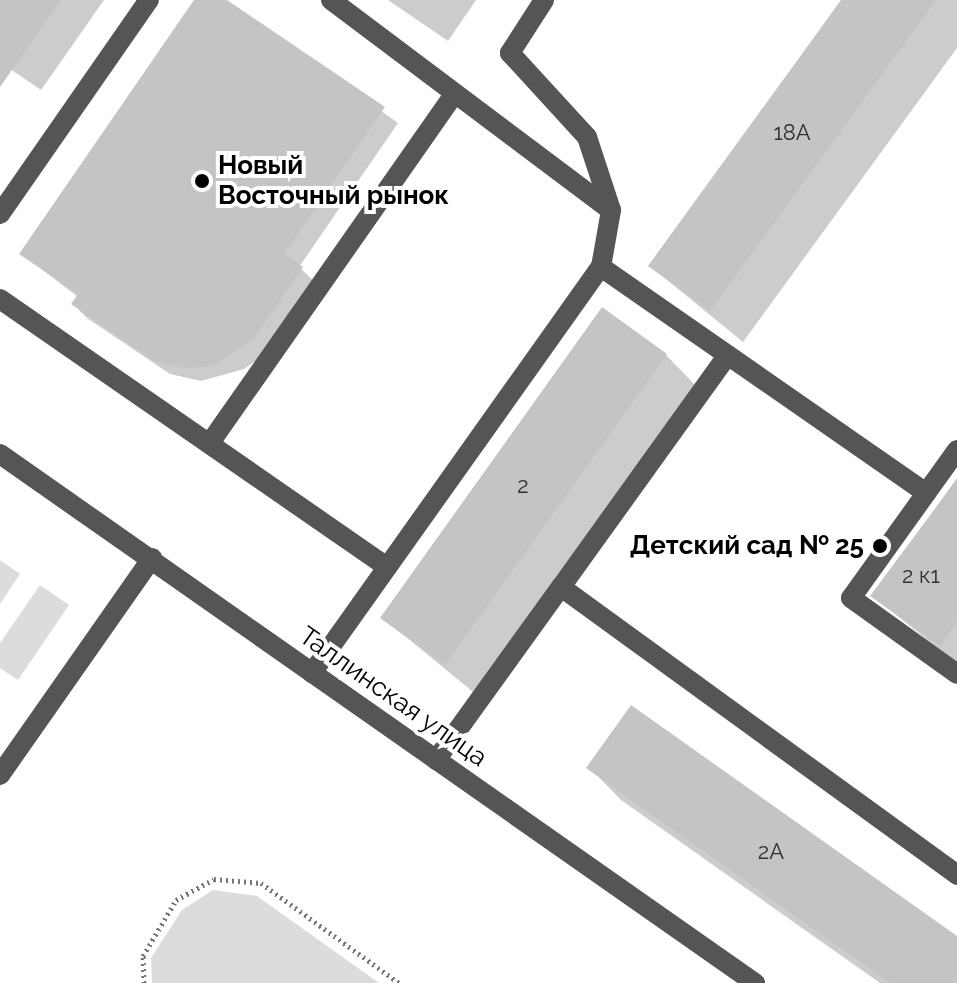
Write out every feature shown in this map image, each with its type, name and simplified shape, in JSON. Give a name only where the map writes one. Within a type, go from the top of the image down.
[{"type":"street","points":[[0,214],[149,0]]},
{"type":"street","points":[[331,0],[611,210]]},
{"type":"street","points":[[312,673],[601,267],[611,210],[587,137],[510,53],[544,0]]},
{"type":"street","points":[[212,440],[454,95]]},
{"type":"street","points":[[601,267],[926,493]]},
{"type":"street","points":[[0,299],[212,440],[387,567]]},
{"type":"street","points":[[436,760],[727,356]]},
{"type":"street","points":[[957,450],[851,598],[957,674]]},
{"type":"street","name":"Таллинская улица","points":[[0,454],[755,983]]},
{"type":"street","points":[[0,775],[152,558]]},
{"type":"street","points":[[561,587],[957,875]]},
{"type":"path","points":[[144,983],[143,956],[176,900],[214,879],[261,883],[399,983]]},
{"type":"shaded area","points":[[0,560],[20,574],[0,604]]},
{"type":"shaded area","points":[[40,585],[69,605],[18,680],[0,668],[0,643]]},
{"type":"shaded area","points":[[213,890],[257,896],[379,983],[152,983],[151,958],[182,910]]},
{"type":"building","points":[[0,0],[61,0],[0,87]]},
{"type":"building","name":"Новый Восточный рынок","points":[[194,0],[227,0],[385,107],[284,254],[303,267],[254,338],[212,366],[185,368],[154,361],[71,304],[78,294],[19,254]]},
{"type":"building","points":[[841,0],[936,0],[710,311],[648,266]]},
{"type":"building","points":[[602,307],[667,354],[445,665],[380,618]]},
{"type":"building","points":[[957,479],[957,622],[940,646],[870,596]]},
{"type":"building","points":[[631,705],[957,936],[957,983],[890,983],[586,768]]},
{"type":"place","name":"Новый Восточный рынок","points":[[202,181]]},
{"type":"place","name":"Детский сад № 25","points":[[880,546]]}]
